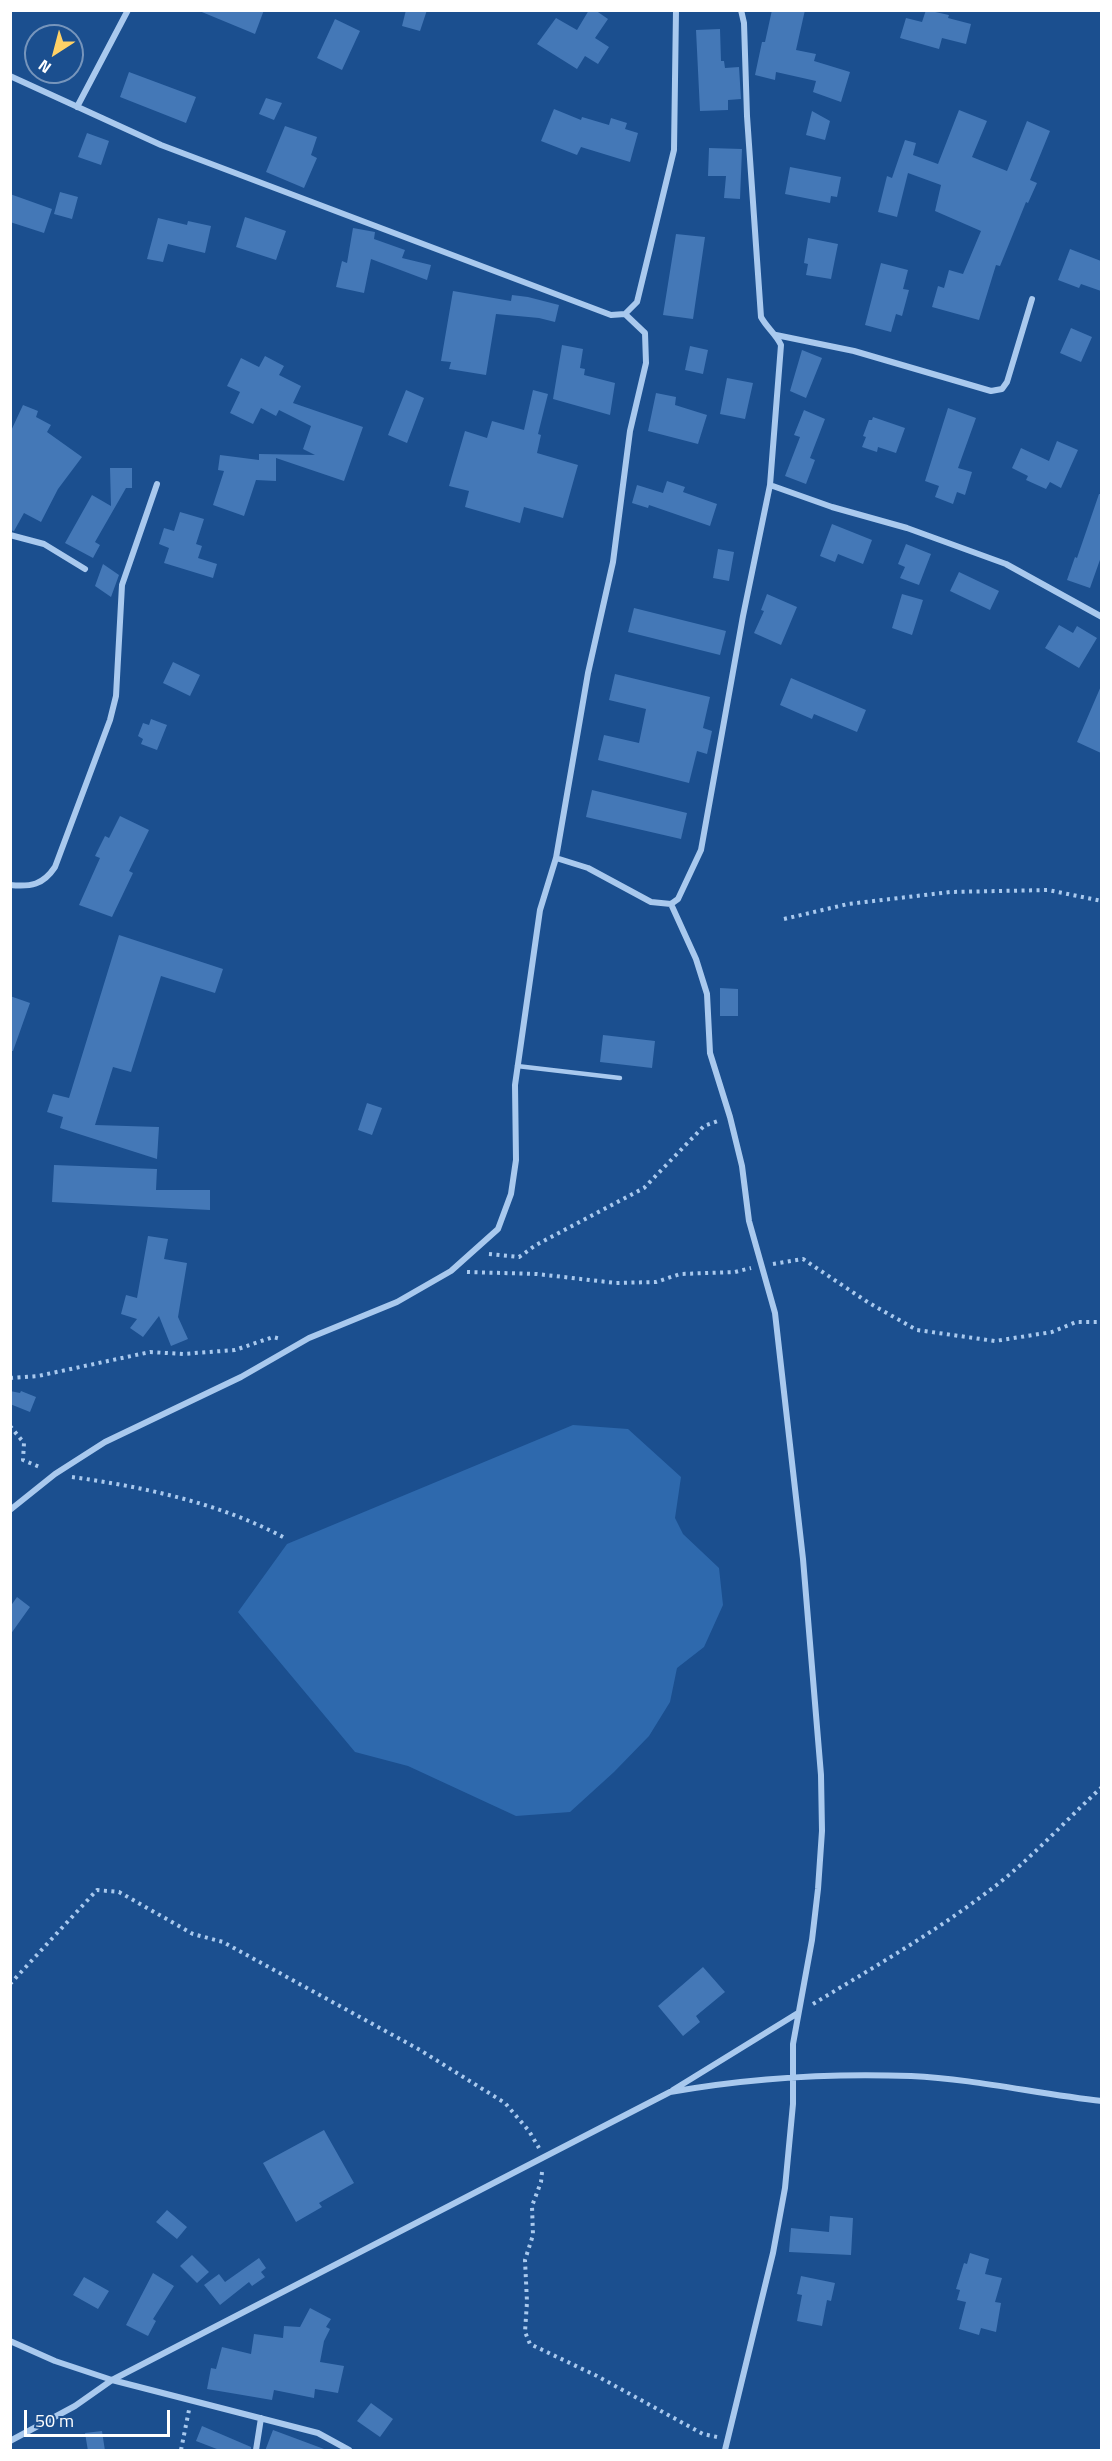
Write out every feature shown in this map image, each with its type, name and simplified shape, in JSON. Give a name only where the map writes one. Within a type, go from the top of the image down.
[{"type":"street","points":[[77,106],[128,10]]},
{"type":"street","points":[[10,76],[161,145],[611,315],[625,314],[637,302],[674,150],[676,10]]},
{"type":"street","points":[[556,858],[588,868],[651,902],[671,904],[684,890],[701,850],[743,616],[770,484],[781,345],[761,317],[747,116],[744,24],[741,10]]},
{"type":"street","points":[[776,335],[854,351],[991,391],[1002,388],[1007,382],[1032,299]]},
{"type":"street","points":[[10,1510],[54,1474],[105,1442],[241,1377],[299,1344],[348,1320],[397,1302],[451,1271],[498,1229],[511,1194],[516,1160],[514,1096],[540,910],[556,858],[588,673],[613,562],[630,431],[646,363],[645,333],[625,314]]},
{"type":"street","points":[[10,885],[28,887],[36,885],[50,875],[55,867],[110,720],[116,696],[122,585],[157,484]]},
{"type":"street","points":[[770,484],[832,507],[907,528],[1006,564],[1101,617]]},
{"type":"street","points":[[10,535],[44,544],[86,569]]},
{"type":"street","points":[[671,904],[696,959],[707,994],[710,1053],[730,1117],[742,1166],[749,1221],[775,1313],[803,1559],[821,1775],[822,1831],[818,1889],[809,1959],[794,2044],[793,2104],[785,2188],[775,2242],[725,2451]]},
{"type":"street","points":[[10,2441],[75,2406],[111,2379],[670,2092],[798,2013]]},
{"type":"street","points":[[670,2092],[710,2085],[792,2078],[912,2076],[996,2085],[1101,2101]]},
{"type":"street","points":[[10,2341],[55,2361],[111,2379],[318,2433],[349,2451]]},
{"type":"street","points":[[256,2451],[261,2418]]},
{"type":"lane","points":[[517,1066],[620,1078]]},
{"type":"path","points":[[784,919],[848,904],[950,892],[1048,890],[1101,901]]},
{"type":"path","points":[[473,1251],[519,1257],[536,1245],[644,1188],[704,1126],[730,1117]]},
{"type":"path","points":[[451,1271],[537,1274],[616,1283],[656,1282],[680,1274],[735,1272],[762,1265],[803,1259],[868,1303],[917,1330],[995,1341],[1052,1332],[1076,1322],[1101,1322]]},
{"type":"path","points":[[10,1378],[38,1377],[150,1352],[183,1354],[235,1350],[273,1337],[299,1344]]},
{"type":"path","points":[[10,1426],[24,1443],[23,1460],[54,1474],[143,1489],[206,1506],[260,1525],[284,1537]]},
{"type":"path","points":[[798,2013],[908,1946],[995,1887],[1101,1787]]},
{"type":"path","points":[[10,1984],[97,1890],[120,1892],[193,1934],[223,1942],[308,1988],[420,2050],[506,2103],[529,2131],[543,2156],[541,2182],[532,2206],[533,2235],[525,2260],[527,2302],[525,2332],[531,2344],[597,2376],[703,2434],[727,2439]]},
{"type":"path","points":[[181,2451],[191,2400]]},
{"type":"shaded area","points":[[573,1425],[628,1429],[681,1477],[675,1518],[683,1534],[719,1568],[723,1605],[704,1647],[677,1668],[670,1702],[649,1736],[614,1772],[570,1812],[516,1816],[408,1766],[355,1752],[238,1612],[287,1544]]},
{"type":"building","points":[[197,10],[264,10],[255,34]]},
{"type":"building","points":[[406,10],[427,10],[420,31],[402,26]]},
{"type":"building","points":[[589,10],[595,10],[608,19],[595,38],[609,47],[598,64],[585,56],[577,69],[537,44],[556,18],[577,30]]},
{"type":"building","points":[[772,10],[805,10],[796,50],[816,54],[814,61],[850,72],[841,102],[813,92],[816,81],[776,72],[775,80],[755,75]]},
{"type":"building","points":[[926,10],[949,15],[948,18],[971,24],[966,44],[942,38],[939,49],[900,38],[906,18],[922,22]]},
{"type":"building","points":[[335,19],[360,31],[342,70],[317,58]]},
{"type":"building","points":[[720,29],[721,61],[724,61],[725,68],[739,67],[741,99],[728,100],[728,110],[700,111],[696,30]]},
{"type":"building","points":[[129,72],[196,97],[186,123],[120,97]]},
{"type":"building","points":[[266,98],[282,103],[274,120],[259,114]]},
{"type":"building","points":[[554,109],[581,120],[582,117],[609,125],[611,118],[627,123],[625,129],[638,133],[630,162],[581,147],[577,155],[541,141]]},
{"type":"building","points":[[959,110],[987,121],[972,157],[1007,171],[1027,121],[1050,131],[1030,180],[1037,183],[1028,203],[1026,202],[1000,266],[996,265],[979,320],[932,307],[938,286],[944,288],[949,270],[963,274],[981,231],[935,211],[941,185],[908,173],[897,217],[878,212],[887,176],[892,178],[905,140],[916,143],[913,155],[938,164]]},
{"type":"building","points":[[812,111],[830,121],[825,140],[806,135]]},
{"type":"building","points":[[285,126],[317,137],[311,155],[317,158],[304,188],[266,172]]},
{"type":"building","points":[[87,133],[109,141],[101,165],[78,157]]},
{"type":"building","points":[[709,148],[742,149],[740,199],[724,198],[726,176],[708,176]]},
{"type":"building","points":[[790,167],[841,177],[837,197],[831,196],[830,203],[785,194]]},
{"type":"building","points":[[60,192],[78,197],[72,219],[54,214]]},
{"type":"building","points":[[10,194],[52,209],[44,233],[10,222]]},
{"type":"building","points":[[245,217],[286,231],[276,260],[236,247]]},
{"type":"building","points":[[158,218],[187,225],[188,221],[211,226],[205,253],[168,244],[163,262],[147,259]]},
{"type":"building","points":[[353,228],[375,232],[374,239],[405,250],[402,258],[431,265],[427,280],[371,259],[364,293],[336,287],[342,261],[347,263]]},
{"type":"building","points":[[676,234],[705,237],[693,319],[663,315]]},
{"type":"building","points":[[808,238],[838,244],[831,279],[806,275],[808,264],[804,263]]},
{"type":"building","points":[[1070,249],[1101,261],[1101,291],[1081,284],[1079,288],[1058,280]]},
{"type":"building","points":[[881,263],[908,270],[903,289],[909,290],[902,316],[896,314],[891,332],[865,325]]},
{"type":"building","points":[[453,291],[511,301],[512,295],[528,297],[559,305],[555,322],[539,318],[496,314],[486,375],[449,369],[451,362],[441,361]]},
{"type":"building","points":[[1071,328],[1092,337],[1081,362],[1060,353]]},
{"type":"building","points":[[562,345],[583,349],[580,368],[585,369],[584,375],[615,383],[610,415],[553,399]]},
{"type":"building","points":[[690,346],[708,350],[703,374],[685,370]]},
{"type":"building","points":[[802,350],[822,358],[806,398],[790,391]]},
{"type":"building","points":[[265,356],[284,366],[279,375],[301,386],[293,403],[363,427],[344,481],[276,458],[276,481],[256,480],[244,516],[213,505],[224,471],[218,470],[220,455],[259,460],[259,454],[315,455],[303,449],[311,426],[279,410],[276,416],[261,408],[253,424],[230,413],[240,392],[227,386],[241,358],[259,367]]},
{"type":"building","points":[[727,378],[753,383],[745,419],[720,414]]},
{"type":"building","points":[[406,390],[424,398],[407,443],[388,435]]},
{"type":"building","points":[[533,390],[548,394],[538,434],[541,435],[537,453],[578,465],[563,518],[524,507],[520,523],[465,507],[469,491],[449,486],[465,431],[487,438],[492,421],[524,430]]},
{"type":"building","points":[[656,393],[676,397],[675,405],[707,415],[698,444],[648,431]]},
{"type":"building","points":[[23,405],[38,411],[36,417],[51,425],[47,432],[82,457],[58,489],[41,522],[24,513],[14,531],[10,530],[10,433]]},
{"type":"building","points":[[948,408],[976,418],[958,468],[972,472],[965,495],[957,492],[953,504],[935,497],[939,486],[925,481]]},
{"type":"building","points":[[804,410],[825,419],[810,458],[815,460],[806,484],[785,476],[800,437],[794,435]]},
{"type":"building","points":[[873,417],[905,428],[896,453],[878,447],[877,452],[862,447],[866,437],[863,436],[869,420]]},
{"type":"building","points":[[1057,441],[1078,450],[1061,488],[1050,482],[1046,489],[1026,480],[1028,476],[1012,468],[1021,448],[1049,461]]},
{"type":"building","points":[[110,468],[132,468],[132,488],[126,488],[95,542],[100,545],[93,558],[65,543],[92,495],[111,506]]},
{"type":"building","points":[[667,481],[685,487],[683,492],[717,504],[710,526],[649,505],[648,508],[632,503],[637,485],[663,493]]},
{"type":"building","points":[[1099,494],[1101,494],[1101,557],[1090,588],[1067,580]]},
{"type":"building","points":[[180,512],[204,519],[196,544],[202,546],[198,558],[217,564],[213,578],[164,563],[169,548],[159,544],[164,528],[174,531]]},
{"type":"building","points":[[832,524],[872,540],[863,564],[838,554],[835,562],[820,556]]},
{"type":"building","points":[[906,544],[931,554],[919,585],[900,578],[905,567],[898,564]]},
{"type":"building","points":[[718,549],[734,552],[729,581],[713,578]]},
{"type":"building","points":[[103,564],[119,575],[111,597],[95,586]]},
{"type":"building","points":[[959,572],[999,591],[990,610],[950,591]]},
{"type":"building","points":[[767,594],[797,607],[781,645],[754,633],[764,611],[761,610]]},
{"type":"building","points":[[902,594],[923,600],[912,635],[892,628]]},
{"type":"building","points":[[634,608],[726,631],[720,655],[628,632]]},
{"type":"building","points":[[1059,625],[1073,633],[1077,626],[1097,638],[1079,668],[1045,648]]},
{"type":"building","points":[[173,662],[200,675],[190,696],[163,683]]},
{"type":"building","points":[[615,674],[710,697],[703,728],[712,731],[707,754],[697,751],[689,783],[598,760],[604,735],[639,743],[646,709],[609,700]]},
{"type":"building","points":[[791,678],[866,710],[857,732],[814,714],[812,719],[780,705]]},
{"type":"building","points":[[1101,686],[1101,753],[1077,742]]},
{"type":"building","points":[[151,719],[167,725],[157,750],[141,744],[143,739],[138,736],[143,723],[149,725]]},
{"type":"building","points":[[592,790],[687,813],[681,839],[586,817]]},
{"type":"building","points":[[120,816],[149,830],[129,871],[133,873],[112,917],[79,905],[100,858],[95,856],[105,836],[109,838]]},
{"type":"building","points":[[119,935],[223,969],[215,993],[161,976],[131,1072],[113,1067],[95,1125],[159,1127],[157,1159],[60,1128],[63,1117],[47,1112],[53,1094],[69,1098]]},
{"type":"building","points":[[720,988],[738,989],[738,1016],[720,1016]]},
{"type":"building","points":[[10,996],[30,1003],[13,1051],[10,1051]]},
{"type":"building","points":[[603,1035],[655,1041],[652,1068],[600,1062]]},
{"type":"building","points":[[367,1103],[382,1108],[372,1135],[358,1130]]},
{"type":"building","points":[[54,1165],[157,1169],[156,1190],[210,1190],[210,1210],[52,1202]]},
{"type":"building","points":[[148,1236],[168,1239],[164,1259],[187,1263],[178,1317],[188,1339],[171,1346],[159,1316],[143,1337],[130,1328],[137,1319],[121,1314],[126,1295],[137,1298]]},
{"type":"building","points":[[10,1391],[20,1393],[21,1391],[36,1397],[30,1412],[10,1404]]},
{"type":"building","points":[[17,1597],[30,1607],[10,1635],[10,1607]]},
{"type":"building","points":[[703,1967],[725,1992],[696,2016],[700,2022],[683,2036],[658,2006]]},
{"type":"building","points":[[324,2130],[354,2183],[319,2203],[322,2207],[296,2222],[263,2163]]},
{"type":"building","points":[[167,2210],[187,2227],[177,2239],[156,2222]]},
{"type":"building","points":[[830,2216],[853,2218],[851,2255],[789,2252],[791,2228],[829,2232]]},
{"type":"building","points":[[970,2253],[989,2259],[985,2274],[1002,2278],[995,2302],[1001,2303],[996,2332],[981,2328],[979,2335],[959,2329],[966,2302],[957,2300],[960,2290],[956,2289],[964,2263],[967,2264]]},
{"type":"building","points":[[192,2255],[209,2272],[197,2283],[180,2266]]},
{"type":"building","points":[[259,2258],[266,2268],[261,2272],[265,2277],[252,2286],[249,2282],[220,2305],[204,2285],[219,2274],[225,2282]]},
{"type":"building","points":[[153,2273],[174,2286],[153,2319],[156,2321],[148,2336],[126,2325]]},
{"type":"building","points":[[801,2276],[835,2283],[831,2301],[827,2300],[822,2326],[797,2321],[802,2295],[797,2294]]},
{"type":"building","points":[[84,2277],[109,2291],[98,2309],[73,2295]]},
{"type":"building","points":[[310,2308],[331,2319],[326,2327],[330,2329],[324,2341],[320,2362],[344,2366],[338,2393],[315,2389],[314,2398],[274,2390],[272,2400],[207,2389],[211,2368],[216,2369],[222,2347],[251,2354],[254,2334],[283,2338],[284,2326],[300,2327]]},
{"type":"building","points":[[371,2403],[393,2419],[380,2437],[357,2421]]},
{"type":"building","points":[[202,2426],[251,2447],[251,2451],[222,2451],[196,2441]]},
{"type":"building","points":[[273,2430],[324,2449],[323,2451],[265,2451]]},
{"type":"building","points":[[102,2431],[105,2451],[88,2451],[85,2433]]}]
